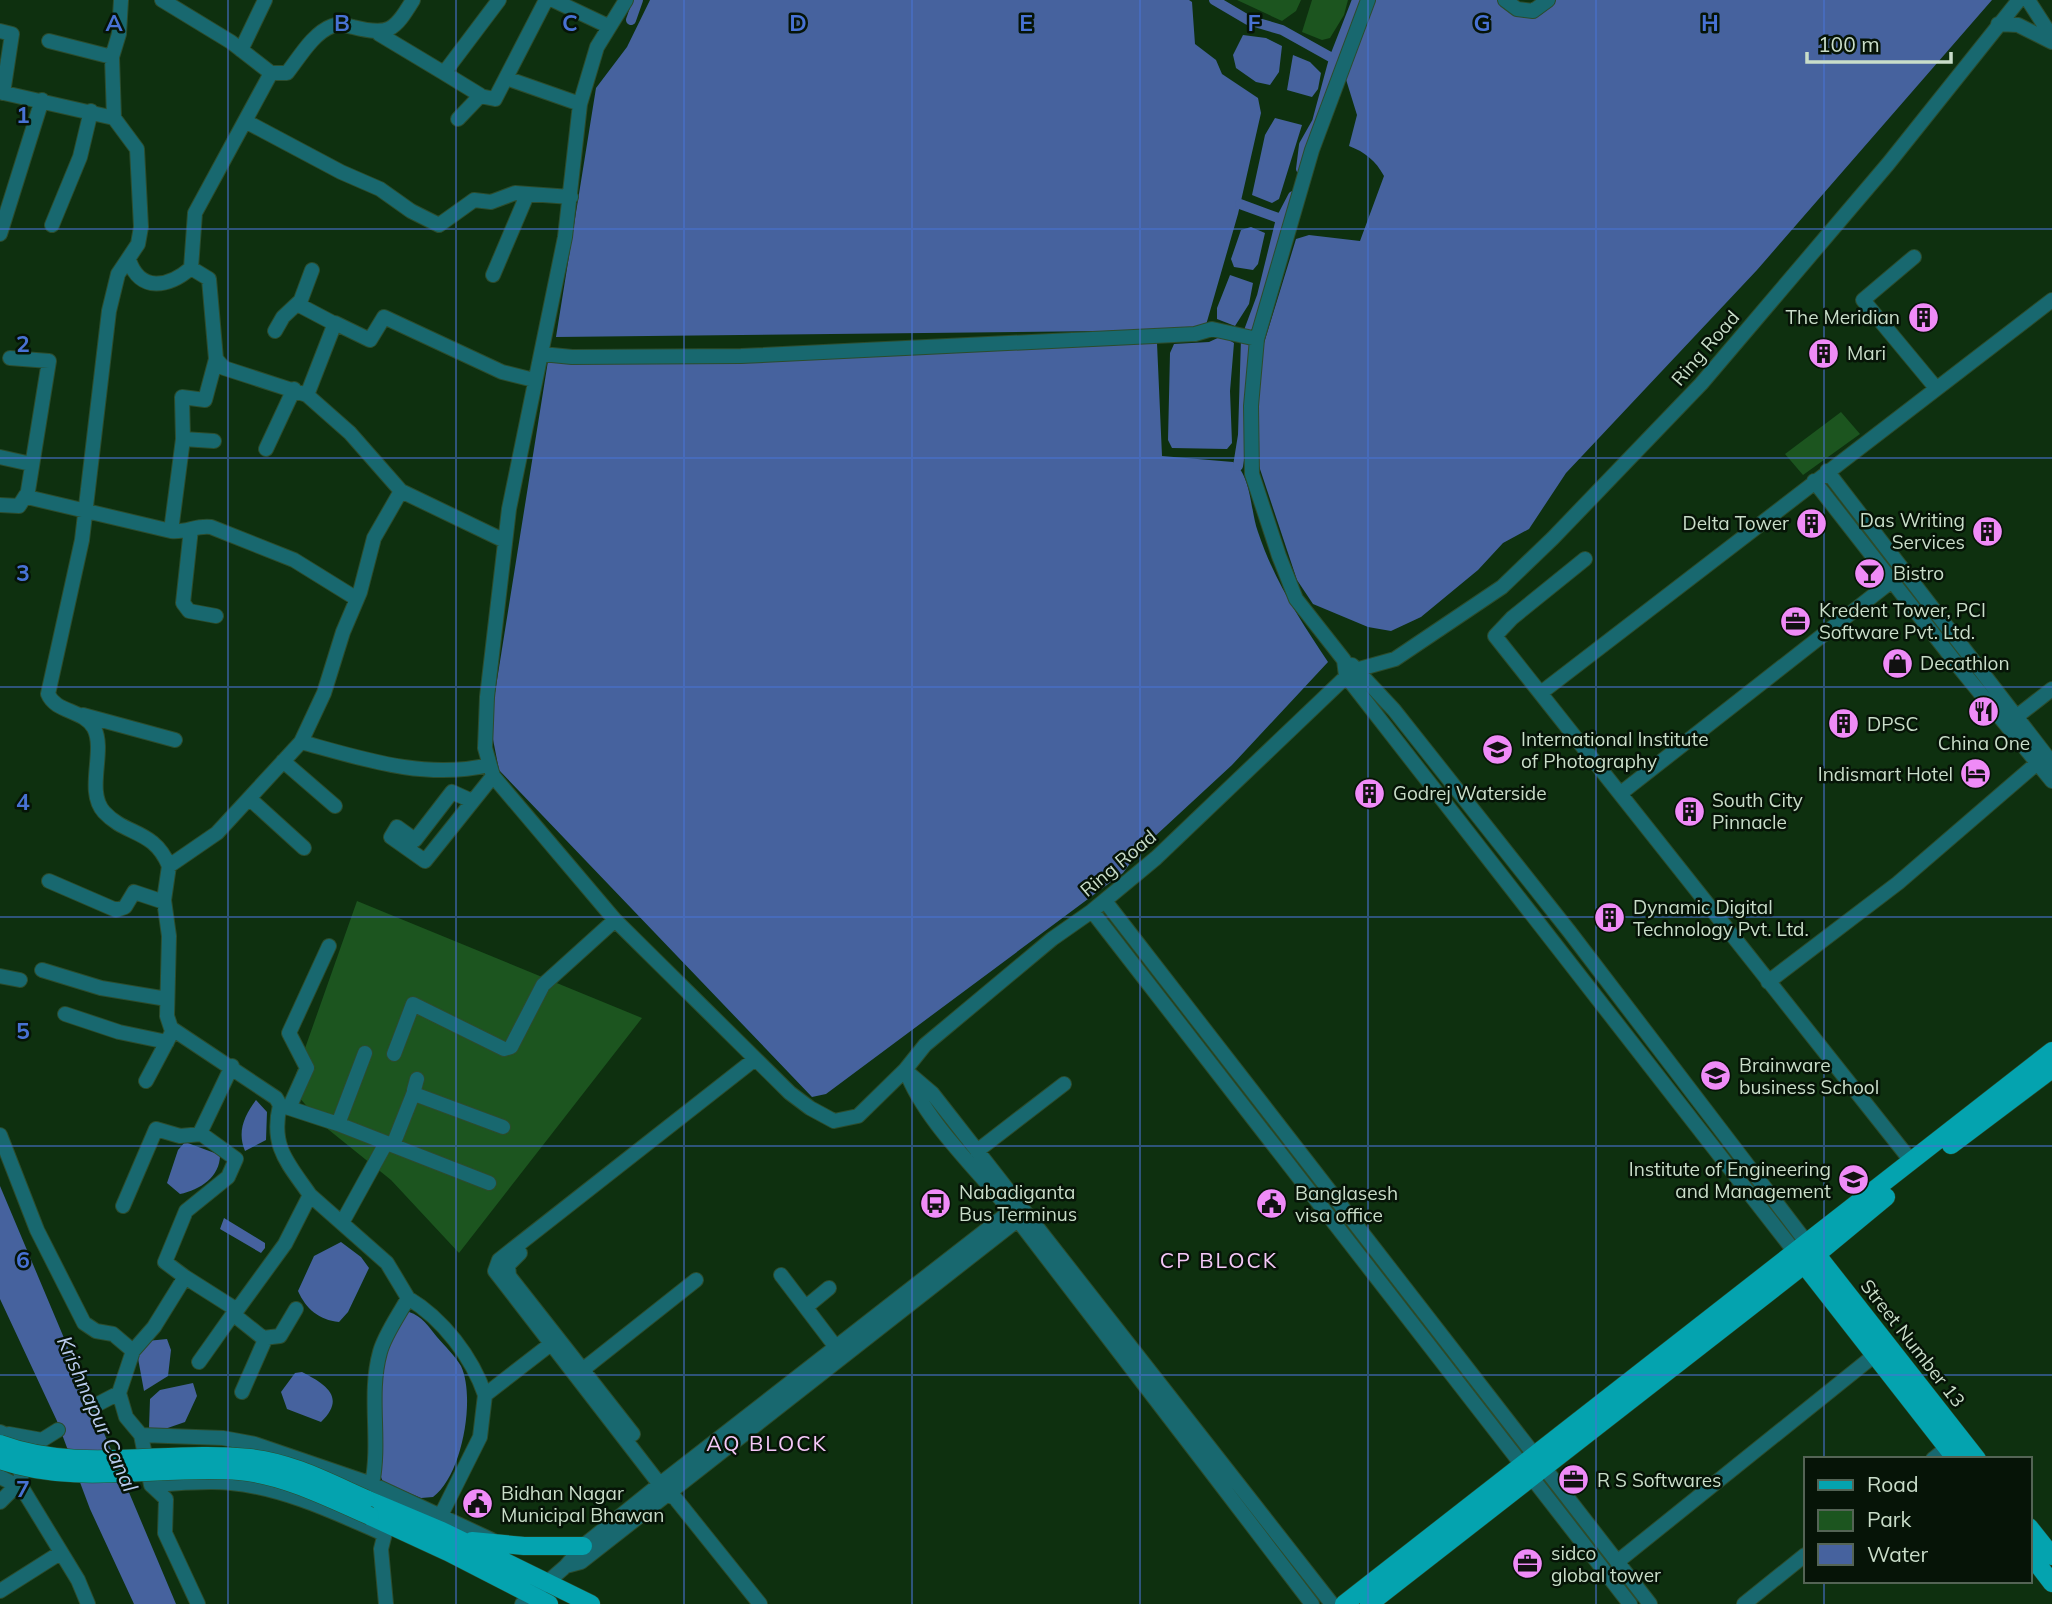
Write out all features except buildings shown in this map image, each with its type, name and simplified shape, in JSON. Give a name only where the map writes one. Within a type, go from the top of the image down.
[{"type":"main road","points":[[1369,1604],[1532,1467],[1806,1254],[2052,1051]]},
{"type":"main road","points":[[1915,1166],[2052,1069]]},
{"type":"main road","name":"Street Number 13","points":[[1806,1254],[1876,1354],[1939,1424],[1975,1457]]},
{"type":"main road","name":"Street Number 13","points":[[1806,1254],[1939,1424],[1945,1455]]},
{"type":"main road","points":[[0,1436],[35,1455],[66,1459],[206,1456],[262,1459],[369,1500],[462,1541],[591,1604]]},
{"type":"main road","points":[[0,1460],[27,1468],[69,1473],[242,1471],[369,1500],[386,1529],[534,1601]]},
{"type":"main road","points":[[1345,1604],[1532,1467]]},
{"type":"main road","points":[[2031,1530],[2052,1556]]},
{"type":"main road","points":[[462,1541],[583,1546]]},
{"type":"main road","points":[[2031,1556],[2052,1583]]},
{"type":"street","points":[[114,118],[112,57],[119,34],[121,0]]},
{"type":"street","points":[[162,0],[241,50],[271,73],[287,73],[315,38],[329,27],[339,24],[379,34],[480,95],[495,99],[546,0]]},
{"type":"street","points":[[241,50],[265,0]]},
{"type":"street","points":[[379,34],[391,30],[413,0]]},
{"type":"street","points":[[444,73],[499,0]]},
{"type":"street","points":[[553,0],[608,26]]},
{"type":"street","points":[[626,0],[608,26],[589,69],[580,104],[571,197],[505,541],[487,697],[485,748],[491,771],[615,920],[759,1062],[499,1261],[496,1274],[554,1341],[760,1604]]},
{"type":"street","points":[[1368,0],[1312,150],[1249,337],[1252,474],[1296,599],[1536,919],[1806,1254]]},
{"type":"street","points":[[1505,0],[1517,9],[1533,11],[1548,0]]},
{"type":"street","name":"Ring Road","points":[[759,1062],[790,1093],[825,1117],[834,1121],[858,1116],[925,1045],[1052,939],[1105,901],[1156,858],[1352,672],[1395,659],[1502,587],[1553,538],[1701,384],[1888,164],[2019,0]]},
{"type":"street","points":[[2028,0],[2052,40]]},
{"type":"street","points":[[1998,24],[2018,25],[2052,40]]},
{"type":"street","points":[[0,30],[12,34],[1,93],[43,100],[114,118],[128,134],[139,159],[141,227],[129,260],[118,274],[110,312],[87,513],[71,600],[48,687],[50,699],[55,704],[83,715],[175,740]]},
{"type":"street","points":[[50,41],[112,57]]},
{"type":"street","points":[[129,260],[134,273],[143,281],[159,284],[181,276],[191,268],[195,213],[271,73]]},
{"type":"street","points":[[506,78],[580,104]]},
{"type":"street","points":[[458,119],[480,95]]},
{"type":"street","points":[[0,233],[43,100]]},
{"type":"street","points":[[52,225],[80,157],[92,111]]},
{"type":"street","points":[[245,121],[341,172],[380,189],[411,211],[439,225],[474,200],[491,202],[512,193],[571,197]]},
{"type":"street","points":[[494,275],[527,195]]},
{"type":"street","points":[[1914,257],[1863,300],[1936,388]]},
{"type":"street","points":[[171,531],[183,439],[182,397],[205,400],[216,359],[209,279],[191,268]]},
{"type":"street","points":[[275,331],[283,317],[299,302],[312,270]]},
{"type":"street","points":[[1542,692],[1827,471],[1996,346],[2052,300]]},
{"type":"street","points":[[299,302],[302,308],[370,340],[381,319],[386,317],[502,372],[534,380]]},
{"type":"street","points":[[266,449],[300,392],[334,324]]},
{"type":"street","points":[[542,354],[729,356],[1195,334],[1212,329],[1249,337]]},
{"type":"street","points":[[0,505],[19,506],[26,495],[49,361],[10,358]]},
{"type":"street","points":[[216,359],[224,368],[300,392],[350,433],[401,491],[505,541]]},
{"type":"street","points":[[183,439],[214,441]]},
{"type":"street","points":[[0,457],[32,464]]},
{"type":"street","points":[[1827,471],[2016,717],[2045,760],[2052,781]]},
{"type":"street","points":[[1814,481],[1963,672],[2045,760]]},
{"type":"street","points":[[169,866],[217,833],[301,742],[324,693],[342,632],[357,599],[374,538],[401,491]]},
{"type":"street","points":[[26,495],[87,513],[171,531],[185,532],[198,526],[211,527],[272,549],[357,599]]},
{"type":"street","points":[[191,529],[183,603],[189,611],[216,616]]},
{"type":"street","points":[[1585,559],[1495,635],[1915,1166]]},
{"type":"street","points":[[1621,793],[1893,580]]},
{"type":"street","points":[[1352,672],[1550,908],[1806,1254]]},
{"type":"street","points":[[2016,717],[2052,689]]},
{"type":"street","points":[[83,715],[96,732],[100,805],[114,819],[155,844],[163,852],[169,866],[164,902],[169,936],[167,1016],[170,1035],[146,1081]]},
{"type":"street","points":[[301,742],[419,770],[491,771]]},
{"type":"street","points":[[1768,982],[1898,883],[2045,760]]},
{"type":"street","points":[[283,761],[335,806]]},
{"type":"street","points":[[472,801],[452,792],[415,840],[397,827],[391,837],[425,861],[472,801],[491,771]]},
{"type":"street","points":[[250,799],[304,848]]},
{"type":"street","points":[[49,881],[116,910],[125,907],[134,892],[164,902]]},
{"type":"street","points":[[1105,901],[1532,1467],[1629,1604]]},
{"type":"street","points":[[1536,919],[1550,908]]},
{"type":"street","points":[[1092,911],[1208,1061],[1532,1467],[1617,1562],[1650,1604]]},
{"type":"street","points":[[394,1054],[413,1004],[504,1049],[510,1047],[543,985],[615,920]]},
{"type":"street","points":[[329,946],[289,1033],[307,1068],[277,1120],[279,1150],[310,1195],[387,1263],[408,1298],[427,1311],[465,1353],[478,1374],[485,1395],[480,1437],[441,1515]]},
{"type":"street","points":[[42,970],[102,988],[167,999]]},
{"type":"street","points":[[0,975],[20,980]]},
{"type":"street","points":[[1160,1000],[1171,989]]},
{"type":"street","points":[[65,1014],[129,1034],[170,1035],[232,1066],[267,1090],[285,1107],[338,1124],[489,1183]]},
{"type":"street","points":[[1208,1061],[1220,1052]]},
{"type":"street","points":[[338,1124],[365,1053]]},
{"type":"street","points":[[202,1134],[207,1113],[232,1066]]},
{"type":"street","points":[[900,1074],[932,1093],[977,1151],[1018,1212],[1252,1513],[1332,1604]]},
{"type":"street","points":[[900,1074],[937,1122],[1018,1212]]},
{"type":"street","points":[[977,1151],[1064,1084]]},
{"type":"street","points":[[343,1222],[389,1144],[416,1086],[503,1127]]},
{"type":"street","points":[[123,1206],[156,1129],[180,1136],[202,1134],[236,1159],[228,1177],[186,1211],[165,1262],[235,1312],[263,1338],[280,1336],[296,1309]]},
{"type":"street","points":[[0,1135],[37,1230],[84,1323],[96,1331],[113,1334],[133,1351]]},
{"type":"street","points":[[199,1362],[285,1244],[310,1195]]},
{"type":"street","points":[[814,1372],[835,1346],[1018,1212]]},
{"type":"street","points":[[566,1566],[581,1562],[728,1439],[1018,1212]]},
{"type":"street","points":[[781,1275],[835,1346]]},
{"type":"street","points":[[184,1277],[154,1327],[133,1351],[118,1393],[127,1417],[141,1436],[151,1485],[166,1499],[165,1533],[198,1604]]},
{"type":"street","points":[[579,1373],[696,1280]]},
{"type":"street","points":[[806,1307],[829,1288]]},
{"type":"street","points":[[369,1500],[377,1454],[375,1387],[378,1362],[382,1346],[408,1298]]},
{"type":"street","points":[[242,1392],[263,1338]]},
{"type":"street","points":[[485,1395],[554,1341]]},
{"type":"street","points":[[1617,1562],[1876,1354]]},
{"type":"street","points":[[96,1405],[118,1393]]},
{"type":"street","points":[[0,1436],[42,1440],[58,1430]]},
{"type":"street","points":[[0,1436],[18,1441],[19,1487]]},
{"type":"street","points":[[141,1436],[223,1438],[255,1444],[369,1500],[441,1515],[501,1544]]},
{"type":"street","points":[[0,1477],[19,1487],[78,1580],[88,1604]]},
{"type":"street","points":[[151,1485],[207,1482],[244,1485],[278,1493],[386,1529],[381,1549],[386,1604]]},
{"type":"street","points":[[0,1502],[19,1487]]},
{"type":"street","points":[[534,1601],[547,1582],[566,1566],[583,1546],[669,1489]]},
{"type":"street","points":[[1252,1513],[1312,1604]]},
{"type":"street","points":[[0,1591],[60,1553]]},
{"type":"street","points":[[1744,1604],[1804,1556]]},
{"type":"green space","points":[[1237,0],[1301,0],[1296,11],[1282,21]]},
{"type":"green space","points":[[1312,0],[1348,0],[1344,15],[1330,38],[1322,40],[1302,32]]},
{"type":"green space","points":[[1841,412],[1860,434],[1803,475],[1785,454]]},
{"type":"green space","points":[[357,901],[642,1018],[459,1253],[391,1180],[324,1126],[291,1088]]},
{"type":"water","points":[[650,0],[1189,0],[1192,2],[1195,44],[1216,60],[1222,74],[1258,98],[1261,113],[1238,214],[1206,325],[1191,330],[556,337],[596,88],[627,47]]},
{"type":"water","points":[[1370,0],[1499,0],[1524,18],[1542,14],[1553,0],[1992,0],[1757,270],[1566,473],[1529,529],[1503,543],[1478,570],[1421,617],[1391,631],[1368,627],[1313,604],[1297,580],[1259,466],[1259,378],[1264,343],[1296,239],[1309,235],[1360,241],[1384,176],[1370,158],[1349,146],[1357,115],[1344,73]]},
{"type":"water","points":[[1243,35],[1266,38],[1282,46],[1279,72],[1270,85],[1256,82],[1236,68],[1233,55]]},
{"type":"water","points":[[1293,55],[1310,62],[1321,73],[1318,89],[1312,97],[1287,90]]},
{"type":"water","points":[[1275,118],[1302,125],[1279,199],[1272,203],[1252,195],[1265,135]]},
{"type":"water","points":[[1251,227],[1265,233],[1258,264],[1253,270],[1234,267],[1231,259],[1241,230]]},
{"type":"water","points":[[1230,275],[1253,283],[1249,304],[1235,326],[1217,319],[1217,308]]},
{"type":"water","points":[[1222,336],[1234,343],[1230,391],[1232,443],[1227,449],[1172,448],[1168,440],[1170,353],[1174,344],[1209,342]]},
{"type":"water","points":[[1157,343],[1162,456],[1233,462],[1239,468],[1247,485],[1258,532],[1272,567],[1328,662],[1232,765],[1139,851],[1123,873],[826,1094],[812,1097],[499,770],[490,724],[548,361]]},
{"type":"water","points":[[256,1100],[267,1112],[266,1140],[245,1151],[243,1124]]},
{"type":"water","points":[[185,1142],[220,1155],[217,1170],[208,1181],[180,1194],[167,1183],[178,1150]]},
{"type":"water","points":[[0,1186],[176,1604],[134,1604],[90,1509],[57,1421],[0,1299]]},
{"type":"water","points":[[224,1218],[265,1243],[261,1253],[220,1229]]},
{"type":"water","points":[[341,1242],[361,1257],[369,1268],[348,1312],[339,1322],[325,1319],[314,1312],[298,1291],[314,1256]]},
{"type":"water","points":[[409,1312],[425,1322],[453,1355],[461,1366],[465,1380],[466,1416],[459,1455],[443,1487],[433,1497],[421,1498],[383,1482],[381,1477],[381,1367],[395,1328]]},
{"type":"water","points":[[167,1339],[171,1350],[168,1376],[144,1391],[137,1353],[147,1341]]},
{"type":"water","points":[[302,1372],[330,1392],[332,1405],[321,1422],[287,1409],[281,1392],[295,1373]]},
{"type":"water","points":[[193,1383],[197,1396],[185,1422],[156,1432],[149,1428],[150,1399],[160,1390]]},
{"type":"waterway","points":[[631,20],[638,0]]},
{"type":"waterway","points":[[1214,0],[1248,20],[1282,30],[1334,59]]},
{"type":"waterway","points":[[1301,169],[1304,145],[1317,122],[1334,59],[1357,0]]},
{"type":"waterway","points":[[1240,204],[1281,219],[1293,196]]},
{"type":"waterway","points":[[1238,466],[1243,435],[1246,339],[1262,296],[1281,219]]},
{"type":"place","name":"The Meridian","points":[[1923,317]]},
{"type":"place","name":"Mari","points":[[1824,353]]},
{"type":"place","name":"Delta Tower","points":[[1812,523]]},
{"type":"place","name":"Das Writing Services","points":[[1988,531]]},
{"type":"place","name":"Bistro","points":[[1870,573]]},
{"type":"place","name":"Kredent Tower, PCI Software Pvt. Ltd.","points":[[1796,621]]},
{"type":"place","name":"Decathlon","points":[[1897,663]]},
{"type":"place","name":"China One","points":[[1984,712]]},
{"type":"place","name":"DPSC","points":[[1844,724]]},
{"type":"place","name":"International Institute of Photography","points":[[1498,750]]},
{"type":"place","name":"Indismart Hotel","points":[[1976,774]]},
{"type":"place","name":"Godrej Waterside","points":[[1370,793]]},
{"type":"place","name":"South City Pinnacle","points":[[1689,811]]},
{"type":"place","name":"Dynamic Digital Technology Pvt. Ltd.","points":[[1610,918]]},
{"type":"place","name":"Brainware business School","points":[[1716,1076]]},
{"type":"place","name":"Institute of Engineering and Management","points":[[1854,1180]]},
{"type":"place","name":"Nabadiganta Bus Terminus","points":[[936,1203]]},
{"type":"place","name":"Banglasesh visa office","points":[[1272,1204]]},
{"type":"place","name":"R S Softwares","points":[[1574,1480]]},
{"type":"place","name":"Bidhan Nagar Municipal Bhawan","points":[[478,1504]]},
{"type":"place","name":"sidco global tower","points":[[1528,1564]]},
{"type":"district","name":"CP BLOCK","points":[[1219,1261]]},
{"type":"district","name":"AQ BLOCK","points":[[767,1444]]},
{"type":"water label","name":"Krishnapur Canal","points":[[97,1414]]}]
